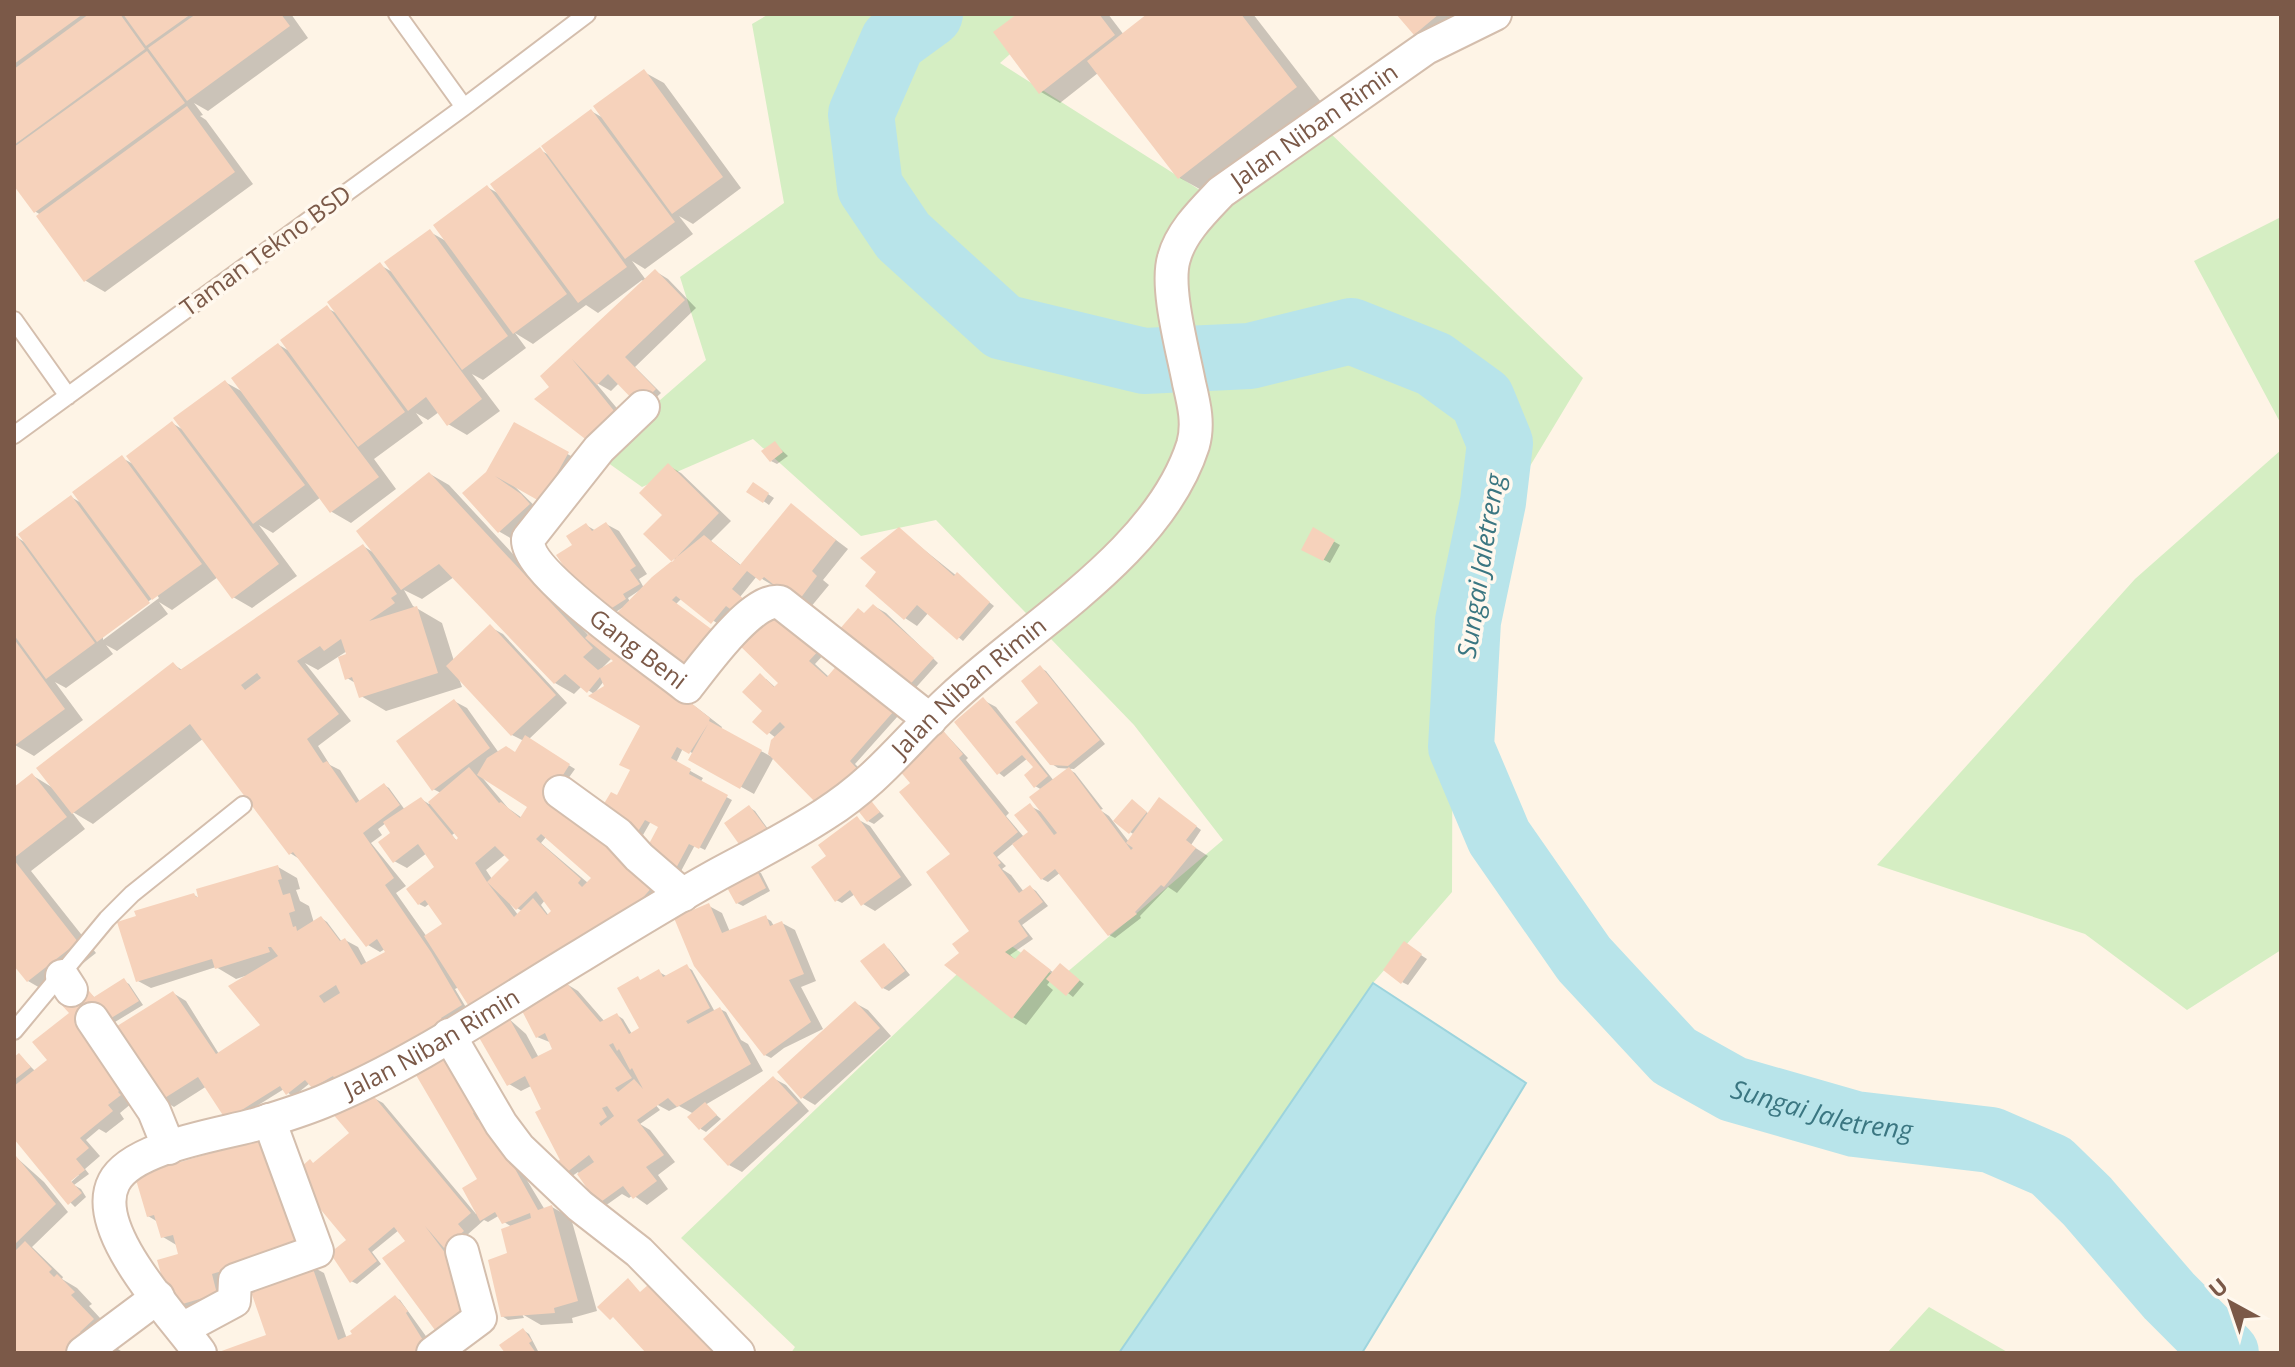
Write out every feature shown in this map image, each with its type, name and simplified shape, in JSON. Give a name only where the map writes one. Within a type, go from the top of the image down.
[{"type":"street","name":"Jalan Niban Rimin","points":[[191,1341],[158,1297],[112,1222],[110,1195],[116,1179],[129,1165],[169,1148],[324,1101],[387,1072],[837,807],[888,765],[974,678],[1090,583],[1125,549],[1153,516],[1178,478],[1194,443],[1196,415],[1177,322],[1172,262],[1196,218],[1221,192],[1426,48],[1495,14]]},
{"type":"street","name":"Gang Beni","points":[[643,407],[599,449],[527,541],[528,548],[557,584],[687,687],[755,611],[770,601],[780,602],[930,720]]},
{"type":"street","points":[[560,792],[618,834],[639,857],[683,895]]},
{"type":"street","points":[[92,1019],[154,1111],[169,1148]]},
{"type":"street","points":[[449,1035],[501,1124],[519,1148],[580,1206],[639,1252],[738,1353]]},
{"type":"street","points":[[191,1341],[234,1301],[235,1280],[317,1251],[269,1120]]},
{"type":"street","points":[[433,1353],[480,1318],[462,1251]]},
{"type":"street","points":[[83,1353],[158,1297]]},
{"type":"lane","points":[[397,14],[464,107]]},
{"type":"lane","name":"Taman Tekno BSD","points":[[14,435],[587,14]]},
{"type":"lane","points":[[14,320],[68,396]]},
{"type":"lane","points":[[14,1031],[67,983],[107,919],[132,894],[243,805]]},
{"type":"green space","points":[[769,14],[1055,14],[1000,63],[1206,194],[1325,128],[1583,378],[1453,594],[1452,892],[1373,983],[1119,1353],[791,1353],[795,1347],[681,1238],[997,936],[1059,979],[1223,840],[1134,725],[936,520],[861,536],[753,439],[642,487],[597,455],[706,360],[680,277],[784,203],[752,24]]},
{"type":"green space","points":[[2281,217],[2281,424],[2194,261]]},
{"type":"green space","points":[[2281,450],[2281,950],[2187,1010],[2085,934],[1877,865],[2135,579]]},
{"type":"green space","points":[[1929,1307],[2009,1353],[1887,1353]]},
{"type":"water","points":[[1373,983],[1526,1083],[1362,1353],[1119,1353]]},
{"type":"building","points":[[14,14],[83,14],[14,64]]},
{"type":"building","points":[[89,14],[120,14],[145,49],[14,145],[14,69]]},
{"type":"building","points":[[123,14],[191,14],[146,46]]},
{"type":"building","points":[[196,14],[281,14],[290,26],[187,101],[148,48]]},
{"type":"building","points":[[1017,14],[1099,14],[1115,35],[1039,94],[993,32]]},
{"type":"building","points":[[1147,14],[1241,14],[1297,87],[1178,179],[1087,61]]},
{"type":"building","points":[[1396,14],[1439,14],[1414,35]]},
{"type":"building","points":[[147,51],[185,103],[34,213],[14,186],[14,147]]},
{"type":"building","points":[[644,69],[723,177],[672,214],[593,106]]},
{"type":"building","points":[[187,106],[235,172],[84,282],[36,216]]},
{"type":"building","points":[[591,109],[675,222],[625,259],[541,146]]},
{"type":"building","points":[[540,147],[627,267],[578,303],[490,184]]},
{"type":"building","points":[[487,185],[567,294],[513,334],[433,225]]},
{"type":"building","points":[[430,229],[508,336],[462,370],[384,262]]},
{"type":"building","points":[[380,262],[482,399],[447,426],[426,397],[408,411],[327,302]]},
{"type":"building","points":[[655,269],[685,300],[625,357],[656,389],[639,406],[608,374],[597,385],[572,359],[619,417],[589,442],[534,399],[549,387],[540,376]]},
{"type":"building","points":[[327,305],[405,412],[358,447],[280,340]]},
{"type":"building","points":[[278,343],[379,477],[330,513],[231,378]]},
{"type":"building","points":[[225,380],[305,485],[253,524],[173,418]]},
{"type":"building","points":[[172,421],[279,564],[232,599],[126,456]]},
{"type":"building","points":[[514,422],[569,452],[541,502],[495,476],[530,504],[498,533],[462,493],[486,472]]},
{"type":"building","points":[[775,441],[783,452],[770,462],[761,451]]},
{"type":"building","points":[[122,455],[202,564],[152,600],[72,492]]},
{"type":"building","points":[[668,463],[719,513],[672,562],[643,534],[662,515],[639,493]]},
{"type":"building","points":[[429,472],[593,648],[583,657],[598,670],[613,661],[585,638],[595,627],[710,718],[709,721],[762,750],[740,789],[688,760],[708,724],[689,754],[677,747],[671,758],[691,769],[689,774],[728,795],[699,849],[689,844],[674,872],[643,855],[658,827],[645,820],[637,833],[599,812],[611,792],[617,795],[630,770],[619,765],[640,726],[588,696],[604,686],[600,677],[587,693],[565,674],[554,684],[439,564],[401,590],[356,531]]},
{"type":"building","points":[[753,482],[769,493],[763,503],[746,492]]},
{"type":"building","points":[[71,495],[150,603],[97,642],[18,534]]},
{"type":"building","points":[[791,503],[836,540],[812,571],[817,576],[797,603],[764,577],[760,581],[747,571],[732,589],[753,607],[741,617],[726,606],[711,624],[676,596],[672,600],[714,631],[681,676],[608,622],[652,577],[704,535],[740,565]]},
{"type":"building","points":[[606,522],[636,566],[630,570],[640,584],[623,594],[626,599],[601,615],[556,555],[572,545],[566,536],[586,523],[592,531]]},
{"type":"building","points":[[899,527],[954,576],[957,572],[990,602],[957,640],[917,605],[904,620],[865,586],[876,572],[860,558]]},
{"type":"building","points":[[1313,527],[1335,540],[1323,561],[1301,550]]},
{"type":"building","points":[[17,536],[95,643],[46,679],[14,635],[14,538]]},
{"type":"building","points":[[363,544],[397,594],[391,598],[395,603],[369,621],[417,606],[438,673],[359,698],[352,677],[345,680],[338,657],[346,654],[341,639],[324,651],[320,646],[297,661],[339,714],[307,739],[323,763],[327,761],[356,803],[384,783],[400,805],[363,833],[394,878],[385,885],[431,952],[462,1005],[441,1018],[446,1027],[410,1047],[407,1042],[337,1083],[333,1076],[312,1088],[305,1080],[286,1095],[280,1086],[226,1120],[198,1077],[160,1101],[114,1028],[173,991],[216,1054],[260,1025],[228,986],[278,956],[268,947],[270,952],[215,969],[212,959],[136,982],[117,922],[136,916],[134,911],[194,893],[198,897],[196,889],[278,865],[282,879],[278,880],[283,895],[290,893],[295,911],[289,913],[297,931],[321,916],[340,941],[345,938],[361,965],[385,952],[377,939],[366,947],[293,852],[289,855],[190,724],[72,814],[36,768],[173,662],[180,670]],"holes":[[[257,673],[261,678],[245,690],[241,685]],[[336,985],[340,993],[324,1003],[319,996]]]},
{"type":"building","points":[[873,604],[934,658],[904,691],[838,631],[858,608],[864,613]]},
{"type":"building","points":[[785,613],[821,648],[809,661],[827,677],[839,663],[894,711],[850,761],[860,772],[818,805],[768,754],[771,740],[785,727],[780,722],[767,735],[752,722],[762,711],[742,692],[760,673],[774,687],[778,683],[736,642],[765,614]]},
{"type":"building","points":[[490,624],[556,695],[511,736],[446,666]]},
{"type":"building","points":[[14,639],[65,709],[14,746]]},
{"type":"building","points":[[1040,665],[1100,740],[1068,766],[1050,765],[1015,722],[1038,703],[1021,681]]},
{"type":"building","points":[[983,697],[1048,776],[1034,788],[1024,775],[1033,767],[1022,755],[997,775],[954,722]]},
{"type":"building","points":[[454,699],[490,748],[432,791],[396,741]]},
{"type":"building","points":[[940,727],[963,754],[959,758],[1018,832],[993,853],[1001,863],[998,865],[1019,893],[1030,885],[1043,902],[1018,921],[1028,936],[1005,952],[1015,959],[1024,949],[1051,970],[1012,1019],[944,965],[959,953],[952,944],[969,931],[926,872],[950,854],[899,792],[910,783],[899,770]]},
{"type":"building","points":[[525,735],[570,764],[549,797],[655,884],[630,912],[470,1008],[424,936],[442,924],[425,900],[418,905],[406,889],[434,867],[418,844],[393,863],[378,842],[390,833],[383,822],[421,797],[456,840],[458,838],[428,802],[469,767],[499,803],[520,818],[527,807],[477,775],[487,758],[506,746],[515,752]],"holes":[[[541,834],[591,878],[582,887],[578,883],[581,879],[536,839]],[[495,846],[509,860],[487,882],[475,863]],[[487,882],[516,910],[536,891],[551,911],[547,915],[533,898],[514,917]]]},
{"type":"building","points":[[1069,767],[1131,850],[1133,848],[1126,843],[1159,797],[1197,826],[1186,840],[1196,848],[1164,887],[1161,885],[1135,912],[1137,914],[1108,936],[1055,869],[1041,880],[1012,844],[1028,832],[1014,815],[1030,803],[1054,835],[1057,833],[1029,797]]},
{"type":"building","points":[[32,773],[67,817],[14,858],[14,787]]},
{"type":"building","points":[[869,798],[880,812],[867,822],[856,808]]},
{"type":"building","points":[[1132,799],[1147,812],[1129,834],[1113,821]]},
{"type":"building","points":[[749,805],[767,829],[741,847],[724,823]]},
{"type":"building","points":[[857,816],[901,877],[861,906],[850,890],[835,902],[811,867],[826,856],[818,845]]},
{"type":"building","points":[[14,860],[78,942],[27,982],[14,966]]},
{"type":"building","points":[[755,867],[766,888],[736,904],[725,884]]},
{"type":"building","points":[[709,903],[722,933],[766,915],[770,926],[782,921],[804,974],[789,980],[811,1022],[764,1056],[694,966],[674,918]]},
{"type":"building","points":[[1404,941],[1422,954],[1401,984],[1383,970]]},
{"type":"building","points":[[884,943],[905,971],[882,989],[860,961]]},
{"type":"building","points":[[1060,963],[1080,980],[1066,996],[1046,979]]},
{"type":"building","points":[[687,964],[710,1008],[686,1021],[688,1024],[720,1007],[751,1064],[677,1107],[668,1098],[637,1120],[664,1155],[646,1167],[657,1181],[633,1199],[623,1186],[598,1204],[577,1174],[594,1162],[589,1155],[561,1177],[554,1162],[560,1160],[535,1112],[541,1109],[525,1076],[507,1086],[477,1034],[508,1016],[532,1059],[552,1049],[545,1033],[536,1038],[519,1005],[565,981],[600,1022],[617,1013],[629,1034],[639,1028],[617,988],[659,969],[663,977]],"holes":[[[613,1043],[630,1070],[632,1068],[643,1089],[634,1079],[618,1092],[615,1088],[632,1078],[609,1045]],[[607,1106],[614,1116],[601,1126],[599,1123],[607,1117],[602,1108]]]},
{"type":"building","points":[[124,978],[139,1001],[108,1020],[128,1084],[118,1092],[121,1095],[108,1105],[113,1111],[80,1138],[89,1148],[76,1159],[85,1170],[71,1181],[82,1193],[68,1205],[14,1139],[14,1086],[47,1060],[32,1042],[69,1013],[58,1001],[81,981],[94,997]]},
{"type":"building","points":[[855,1001],[880,1028],[801,1099],[777,1072]]},
{"type":"building","points":[[19,1053],[31,1067],[14,1080],[14,1057]]},
{"type":"building","points":[[452,1054],[483,1107],[473,1113],[477,1120],[489,1114],[504,1149],[538,1210],[552,1205],[578,1301],[554,1308],[555,1313],[501,1317],[488,1260],[507,1253],[501,1229],[531,1218],[530,1213],[502,1224],[495,1212],[480,1221],[462,1188],[477,1179],[416,1075]]},
{"type":"building","points":[[773,1076],[798,1103],[728,1166],[703,1139]]},
{"type":"building","points":[[371,1093],[471,1213],[458,1224],[464,1231],[444,1248],[425,1226],[467,1282],[476,1314],[443,1341],[382,1258],[405,1241],[394,1227],[368,1249],[377,1261],[350,1283],[330,1253],[346,1240],[292,1175],[310,1159],[313,1163],[349,1133],[332,1113]]},
{"type":"building","points":[[705,1102],[717,1115],[699,1130],[687,1117]]},
{"type":"building","points":[[263,1129],[304,1250],[279,1254],[212,1274],[217,1294],[179,1305],[165,1288],[157,1260],[178,1254],[173,1235],[161,1238],[154,1215],[147,1217],[134,1173],[244,1143]]},
{"type":"building","points":[[16,1156],[56,1204],[14,1245],[14,1158]]},
{"type":"building","points":[[25,1241],[52,1269],[49,1272],[54,1277],[57,1274],[75,1292],[71,1295],[94,1319],[80,1332],[85,1337],[67,1353],[14,1353],[14,1252]]},
{"type":"building","points":[[311,1263],[338,1340],[352,1334],[350,1331],[395,1295],[408,1311],[406,1313],[426,1345],[414,1353],[216,1353],[266,1335],[249,1286]]},
{"type":"building","points":[[657,1277],[727,1353],[646,1353],[613,1317],[610,1320],[597,1307],[628,1278],[640,1292]]},
{"type":"building","points":[[523,1328],[536,1353],[505,1353],[499,1345]]},
{"type":"waterway","name":"Sungai Jaletreng","points":[[930,14],[893,41],[861,114],[870,187],[903,236],[1003,327],[1144,361],[1250,356],[1351,331],[1434,364],[1482,399],[1500,443],[1493,502],[1468,621],[1461,747],[1499,837],[1584,959],[1674,1056],[1733,1089],[1855,1124],[1991,1140],[2051,1166],[2087,1201],[2169,1296],[2226,1353]]}]
